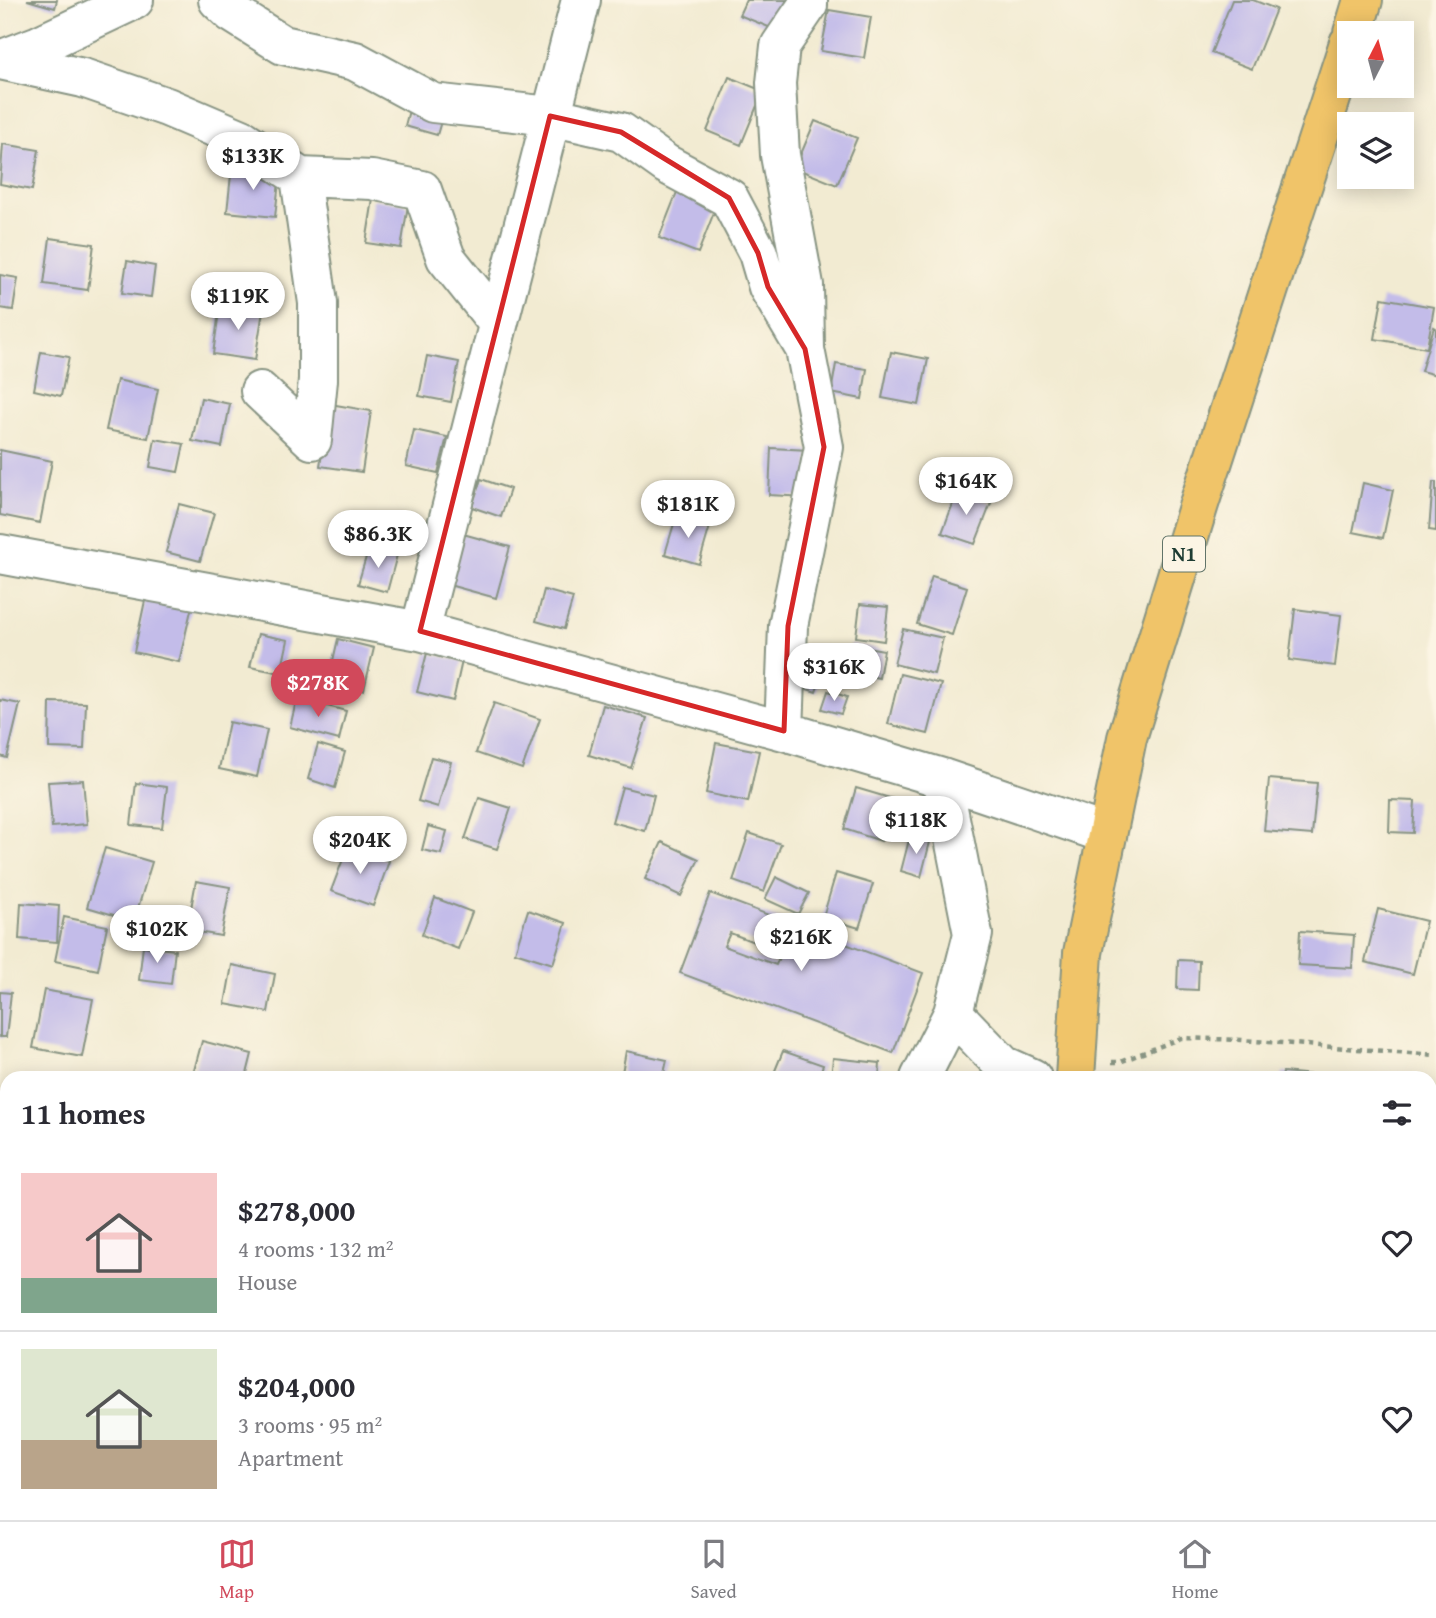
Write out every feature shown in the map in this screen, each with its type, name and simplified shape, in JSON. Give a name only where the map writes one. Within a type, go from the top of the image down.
[{"type":"highway","points":[[1357,21],[1363,0]]},
{"type":"highway","name":"N1","points":[[1076,1070],[1083,953],[1127,738],[1203,491],[1337,80]]},
{"type":"street","points":[[0,60],[39,45],[134,0]]},
{"type":"street","points":[[218,0],[232,13],[283,45],[355,61],[433,103],[550,116],[621,132],[666,164],[729,198],[758,253],[768,287],[805,349]]},
{"type":"street","points":[[420,631],[581,0]]},
{"type":"street","points":[[784,731],[788,626],[824,447],[805,349],[804,285],[780,155],[776,83],[780,46],[808,5],[808,0]]},
{"type":"street","points":[[0,60],[83,78],[167,107],[242,139],[300,177],[372,180],[422,190],[446,258],[497,322]]},
{"type":"street","points":[[260,391],[312,440],[318,380],[318,303],[300,177]]},
{"type":"street","points":[[0,554],[420,631],[784,731],[942,778],[1107,834]]},
{"type":"street","points":[[924,1071],[953,1013],[973,934],[942,778]]},
{"type":"street","points":[[953,1013],[1003,1065],[1016,1071]]},
{"type":"path","points":[[1076,1070],[1120,1062],[1181,1038],[1436,1055]]},
{"type":"highlighted area","points":[[550,116],[621,132],[729,198],[758,253],[768,287],[805,349],[824,447],[788,626],[784,731],[420,631]]},
{"type":"building","points":[[27,0],[57,0],[55,8]]},
{"type":"building","points":[[746,0],[795,0],[781,32],[739,15]]},
{"type":"building","points":[[1232,0],[1253,0],[1276,9],[1252,69],[1211,53]]},
{"type":"building","points":[[829,10],[871,17],[864,58],[821,51]]},
{"type":"building","points":[[729,77],[763,91],[741,145],[707,131]]},
{"type":"building","points":[[411,102],[444,111],[437,135],[405,126]]},
{"type":"building","points":[[815,121],[857,138],[837,185],[795,168]]},
{"type":"building","points":[[3,144],[39,150],[32,190],[0,184]]},
{"type":"building","points":[[232,166],[280,172],[275,217],[227,212]]},
{"type":"building","points":[[679,187],[718,202],[698,253],[659,238]]},
{"type":"building","points":[[373,199],[408,205],[401,248],[366,243]]},
{"type":"building","points":[[50,238],[94,244],[88,290],[44,284]]},
{"type":"building","points":[[127,261],[155,266],[151,297],[122,293]]},
{"type":"building","points":[[0,275],[18,278],[13,310],[0,308]]},
{"type":"building","points":[[1382,298],[1434,307],[1427,348],[1375,339]]},
{"type":"building","points":[[220,305],[263,311],[255,360],[213,354]]},
{"type":"building","points":[[1434,327],[1436,328],[1436,375],[1421,371]]},
{"type":"building","points":[[41,352],[69,357],[61,396],[34,390]]},
{"type":"building","points":[[891,352],[928,359],[919,405],[882,398]]},
{"type":"building","points":[[427,356],[459,362],[451,402],[419,396]]},
{"type":"building","points":[[836,364],[867,369],[862,399],[831,393]]},
{"type":"building","points":[[117,380],[158,389],[148,438],[106,430]]},
{"type":"building","points":[[201,398],[230,404],[222,447],[192,441]]},
{"type":"building","points":[[330,404],[371,411],[362,472],[320,466]]},
{"type":"building","points":[[414,430],[447,437],[438,473],[406,466]]},
{"type":"building","points":[[155,439],[184,444],[178,472],[150,467]]},
{"type":"building","points":[[771,448],[809,450],[807,497],[769,495]]},
{"type":"building","points":[[0,450],[52,461],[40,523],[0,515]]},
{"type":"building","points":[[481,479],[510,489],[501,517],[472,507]]},
{"type":"building","points":[[1433,482],[1436,482],[1436,531],[1429,530]]},
{"type":"building","points":[[1363,483],[1393,490],[1383,538],[1353,532]]},
{"type":"building","points":[[958,490],[991,503],[975,544],[942,533]]},
{"type":"building","points":[[179,504],[214,513],[200,561],[166,552]]},
{"type":"building","points":[[676,517],[710,526],[699,564],[665,554]]},
{"type":"building","points":[[463,534],[510,547],[496,598],[449,585]]},
{"type":"building","points":[[369,547],[397,555],[387,592],[358,584]]},
{"type":"building","points":[[932,576],[967,587],[952,635],[917,624]]},
{"type":"building","points":[[544,590],[573,598],[564,629],[536,621]]},
{"type":"building","points":[[146,596],[192,606],[179,662],[134,652]]},
{"type":"building","points":[[860,604],[888,607],[884,641],[856,637]]},
{"type":"building","points":[[1295,609],[1341,615],[1335,666],[1289,660]]},
{"type":"building","points":[[903,629],[943,638],[934,674],[894,664]]},
{"type":"building","points":[[258,634],[288,640],[281,673],[250,667]]},
{"type":"building","points":[[338,639],[374,648],[364,690],[328,682]]},
{"type":"building","points":[[850,644],[884,650],[879,678],[845,671]]},
{"type":"building","points":[[800,650],[827,659],[816,692],[789,683]]},
{"type":"building","points":[[427,653],[462,661],[453,701],[417,692]]},
{"type":"building","points":[[900,674],[941,684],[928,734],[888,724]]},
{"type":"building","points":[[828,691],[847,697],[841,714],[822,709]]},
{"type":"building","points":[[297,698],[346,711],[339,740],[290,727]]},
{"type":"building","points":[[0,700],[20,704],[7,758],[0,756]]},
{"type":"building","points":[[50,702],[86,703],[84,749],[49,748]]},
{"type":"building","points":[[494,703],[540,719],[522,769],[476,753]]},
{"type":"building","points":[[603,705],[647,718],[631,768],[589,755]]},
{"type":"building","points":[[229,722],[267,730],[257,777],[219,769]]},
{"type":"building","points":[[716,743],[759,751],[748,802],[706,793]]},
{"type":"building","points":[[318,744],[345,752],[335,788],[308,779]]},
{"type":"building","points":[[431,757],[451,762],[438,807],[418,801]]},
{"type":"building","points":[[1269,779],[1317,783],[1312,835],[1264,831]]},
{"type":"building","points":[[83,780],[87,824],[52,827],[48,782]]},
{"type":"building","points":[[136,783],[167,787],[162,828],[131,825]]},
{"type":"building","points":[[622,787],[654,795],[645,831],[612,822]]},
{"type":"building","points":[[856,788],[893,799],[881,841],[844,829]]},
{"type":"building","points":[[479,798],[511,808],[497,849],[465,839]]},
{"type":"building","points":[[1390,800],[1415,801],[1413,833],[1389,832]]},
{"type":"building","points":[[428,826],[447,831],[441,854],[422,850]]},
{"type":"building","points":[[749,833],[781,844],[764,892],[733,881]]},
{"type":"building","points":[[910,836],[930,842],[921,877],[901,871]]},
{"type":"building","points":[[662,842],[699,859],[681,896],[645,879]]},
{"type":"building","points":[[348,846],[389,861],[373,906],[331,891]]},
{"type":"building","points":[[105,848],[152,862],[134,921],[87,907]]},
{"type":"building","points":[[836,873],[873,884],[859,928],[823,917]]},
{"type":"building","points":[[776,877],[809,893],[798,914],[765,899]]},
{"type":"building","points":[[196,881],[230,887],[221,936],[187,930]]},
{"type":"building","points":[[710,893],[923,973],[893,1053],[680,973]],"holes":[[[730,933],[781,952],[776,965],[724,946]]]},
{"type":"building","points":[[435,898],[472,912],[458,949],[422,935]]},
{"type":"building","points":[[21,903],[59,906],[57,942],[19,939]]},
{"type":"building","points":[[1378,909],[1426,921],[1413,974],[1365,962]]},
{"type":"building","points":[[528,910],[566,923],[553,964],[515,952]]},
{"type":"building","points":[[64,917],[107,926],[98,970],[55,961]]},
{"type":"building","points":[[1300,931],[1354,935],[1352,968],[1298,965]]},
{"type":"building","points":[[143,946],[175,950],[171,984],[139,980]]},
{"type":"building","points":[[1178,960],[1199,961],[1198,990],[1177,989]]},
{"type":"building","points":[[232,965],[275,974],[268,1012],[225,1004]]},
{"type":"building","points":[[44,990],[93,999],[82,1057],[33,1048]]},
{"type":"building","points":[[0,992],[11,993],[6,1037],[0,1037]]},
{"type":"building","points":[[202,1041],[252,1054],[248,1071],[194,1071]]},
{"type":"building","points":[[626,1051],[667,1060],[665,1071],[622,1071]]},
{"type":"building","points":[[783,1051],[823,1065],[821,1071],[775,1071]]},
{"type":"building","points":[[833,1058],[880,1063],[879,1071],[832,1071]]}]
